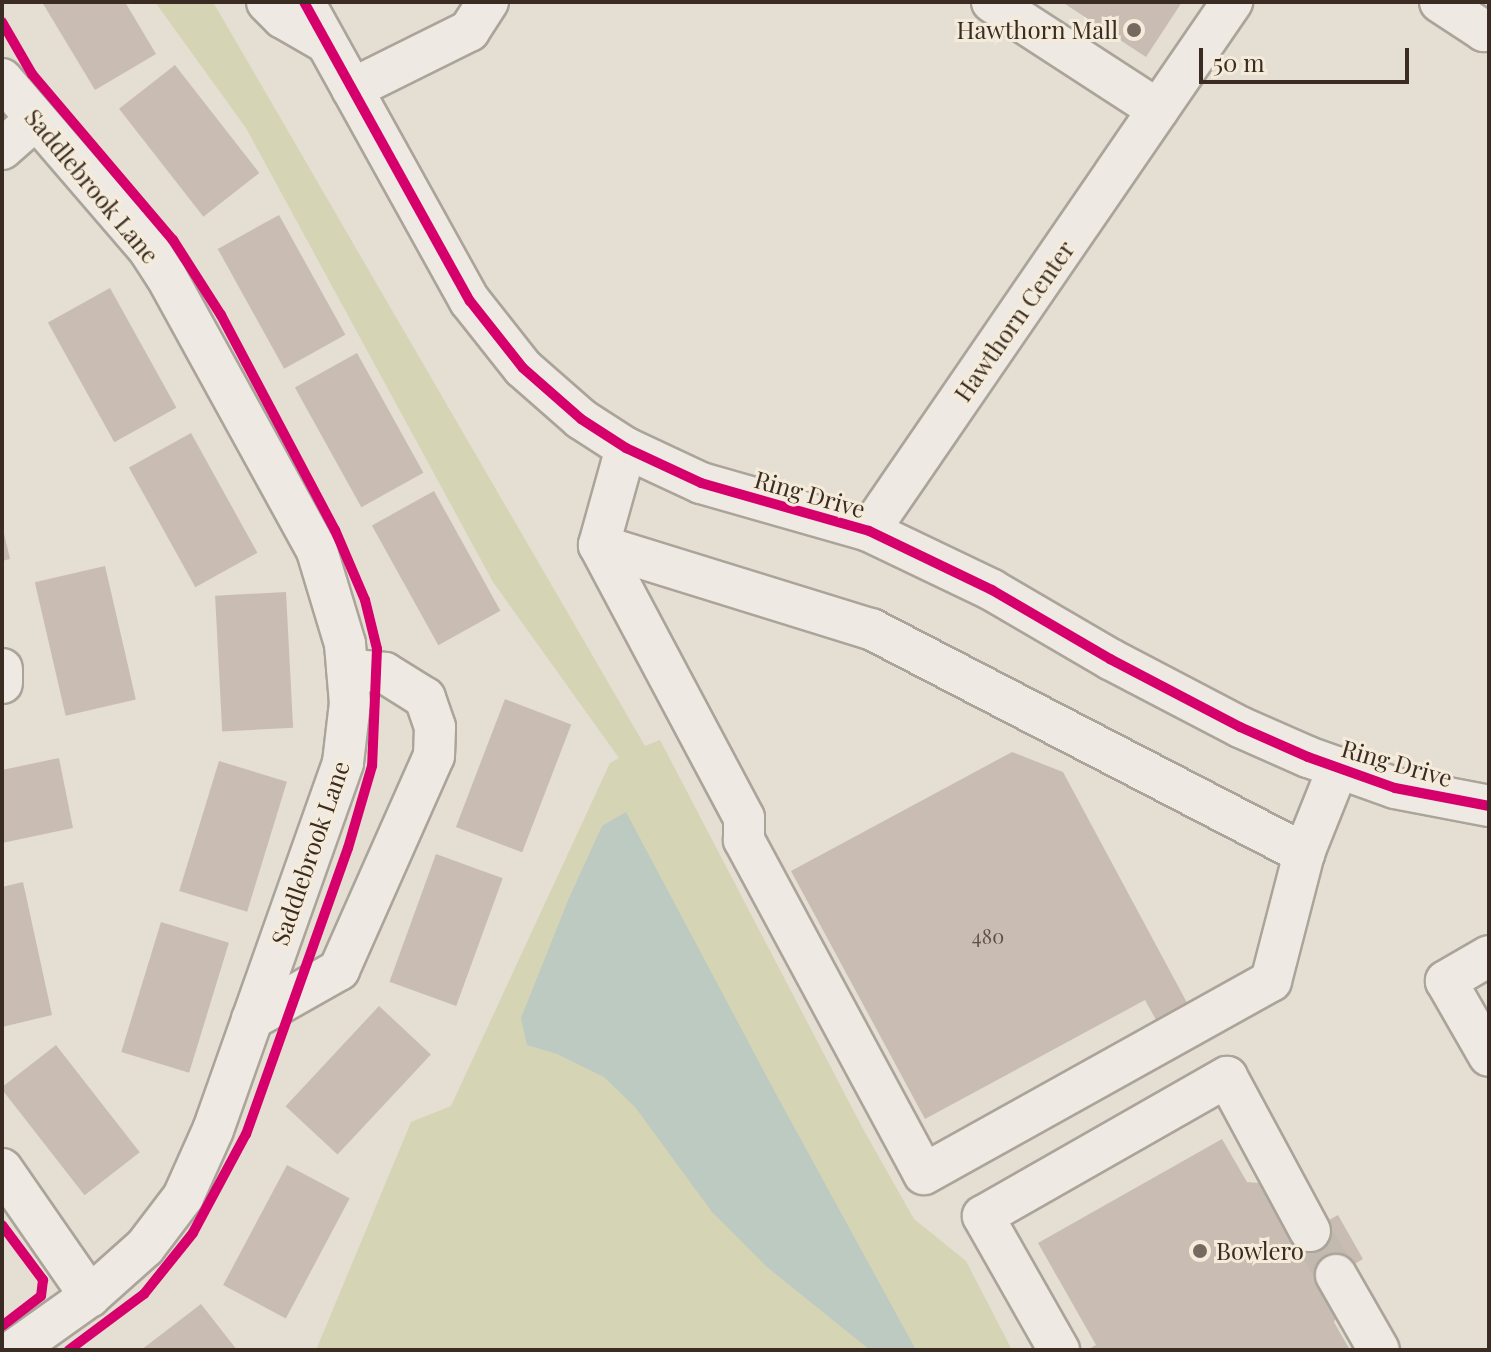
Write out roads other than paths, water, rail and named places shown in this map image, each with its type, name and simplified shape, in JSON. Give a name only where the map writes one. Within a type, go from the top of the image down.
[{"type":"street","points":[[267,2],[283,18],[326,43]]},
{"type":"street","name":"Ring Drive","points":[[304,2],[470,301],[489,329],[523,368],[581,419],[626,448],[701,483],[869,531],[992,590],[1110,659],[1240,727],[1395,788],[1489,806]]},
{"type":"street","points":[[352,89],[469,31],[488,2]]},
{"type":"street","points":[[992,2],[1158,110]]},
{"type":"street","name":"Hawthorn Center","points":[[869,531],[1232,2]]},
{"type":"street","points":[[1440,2],[1484,31],[1489,31]]},
{"type":"street","name":"Saddlebrook Lane","points":[[2,79],[149,250],[166,276],[317,551],[345,644],[350,703],[343,763],[213,1130],[183,1197],[145,1247],[90,1296],[14,1350]]},
{"type":"street","points":[[2,149],[36,119]]},
{"type":"street","points":[[626,448],[599,545],[744,818],[744,840],[924,1174],[1271,981],[1304,853],[1338,768]]},
{"type":"street","points":[[599,545],[871,629],[1304,853]]},
{"type":"street","points":[[2,669],[2,683]]},
{"type":"street","points":[[252,1019],[339,970],[434,756],[435,727],[425,698],[385,673],[347,669]]},
{"type":"street","points":[[1489,956],[1446,981],[1489,1056]]},
{"type":"street","points":[[1059,1350],[983,1216],[1227,1077],[1310,1231]]},
{"type":"street","points":[[2,1169],[90,1296]]},
{"type":"street","points":[[1336,1275],[1379,1350]]},
{"type":"tunnel","points":[[1310,1231],[1336,1275]]},
{"type":"place","name":"Hawthorn Mall","points":[[1134,30]]},
{"type":"place","name":"Bowlero","points":[[1200,1251]]}]
